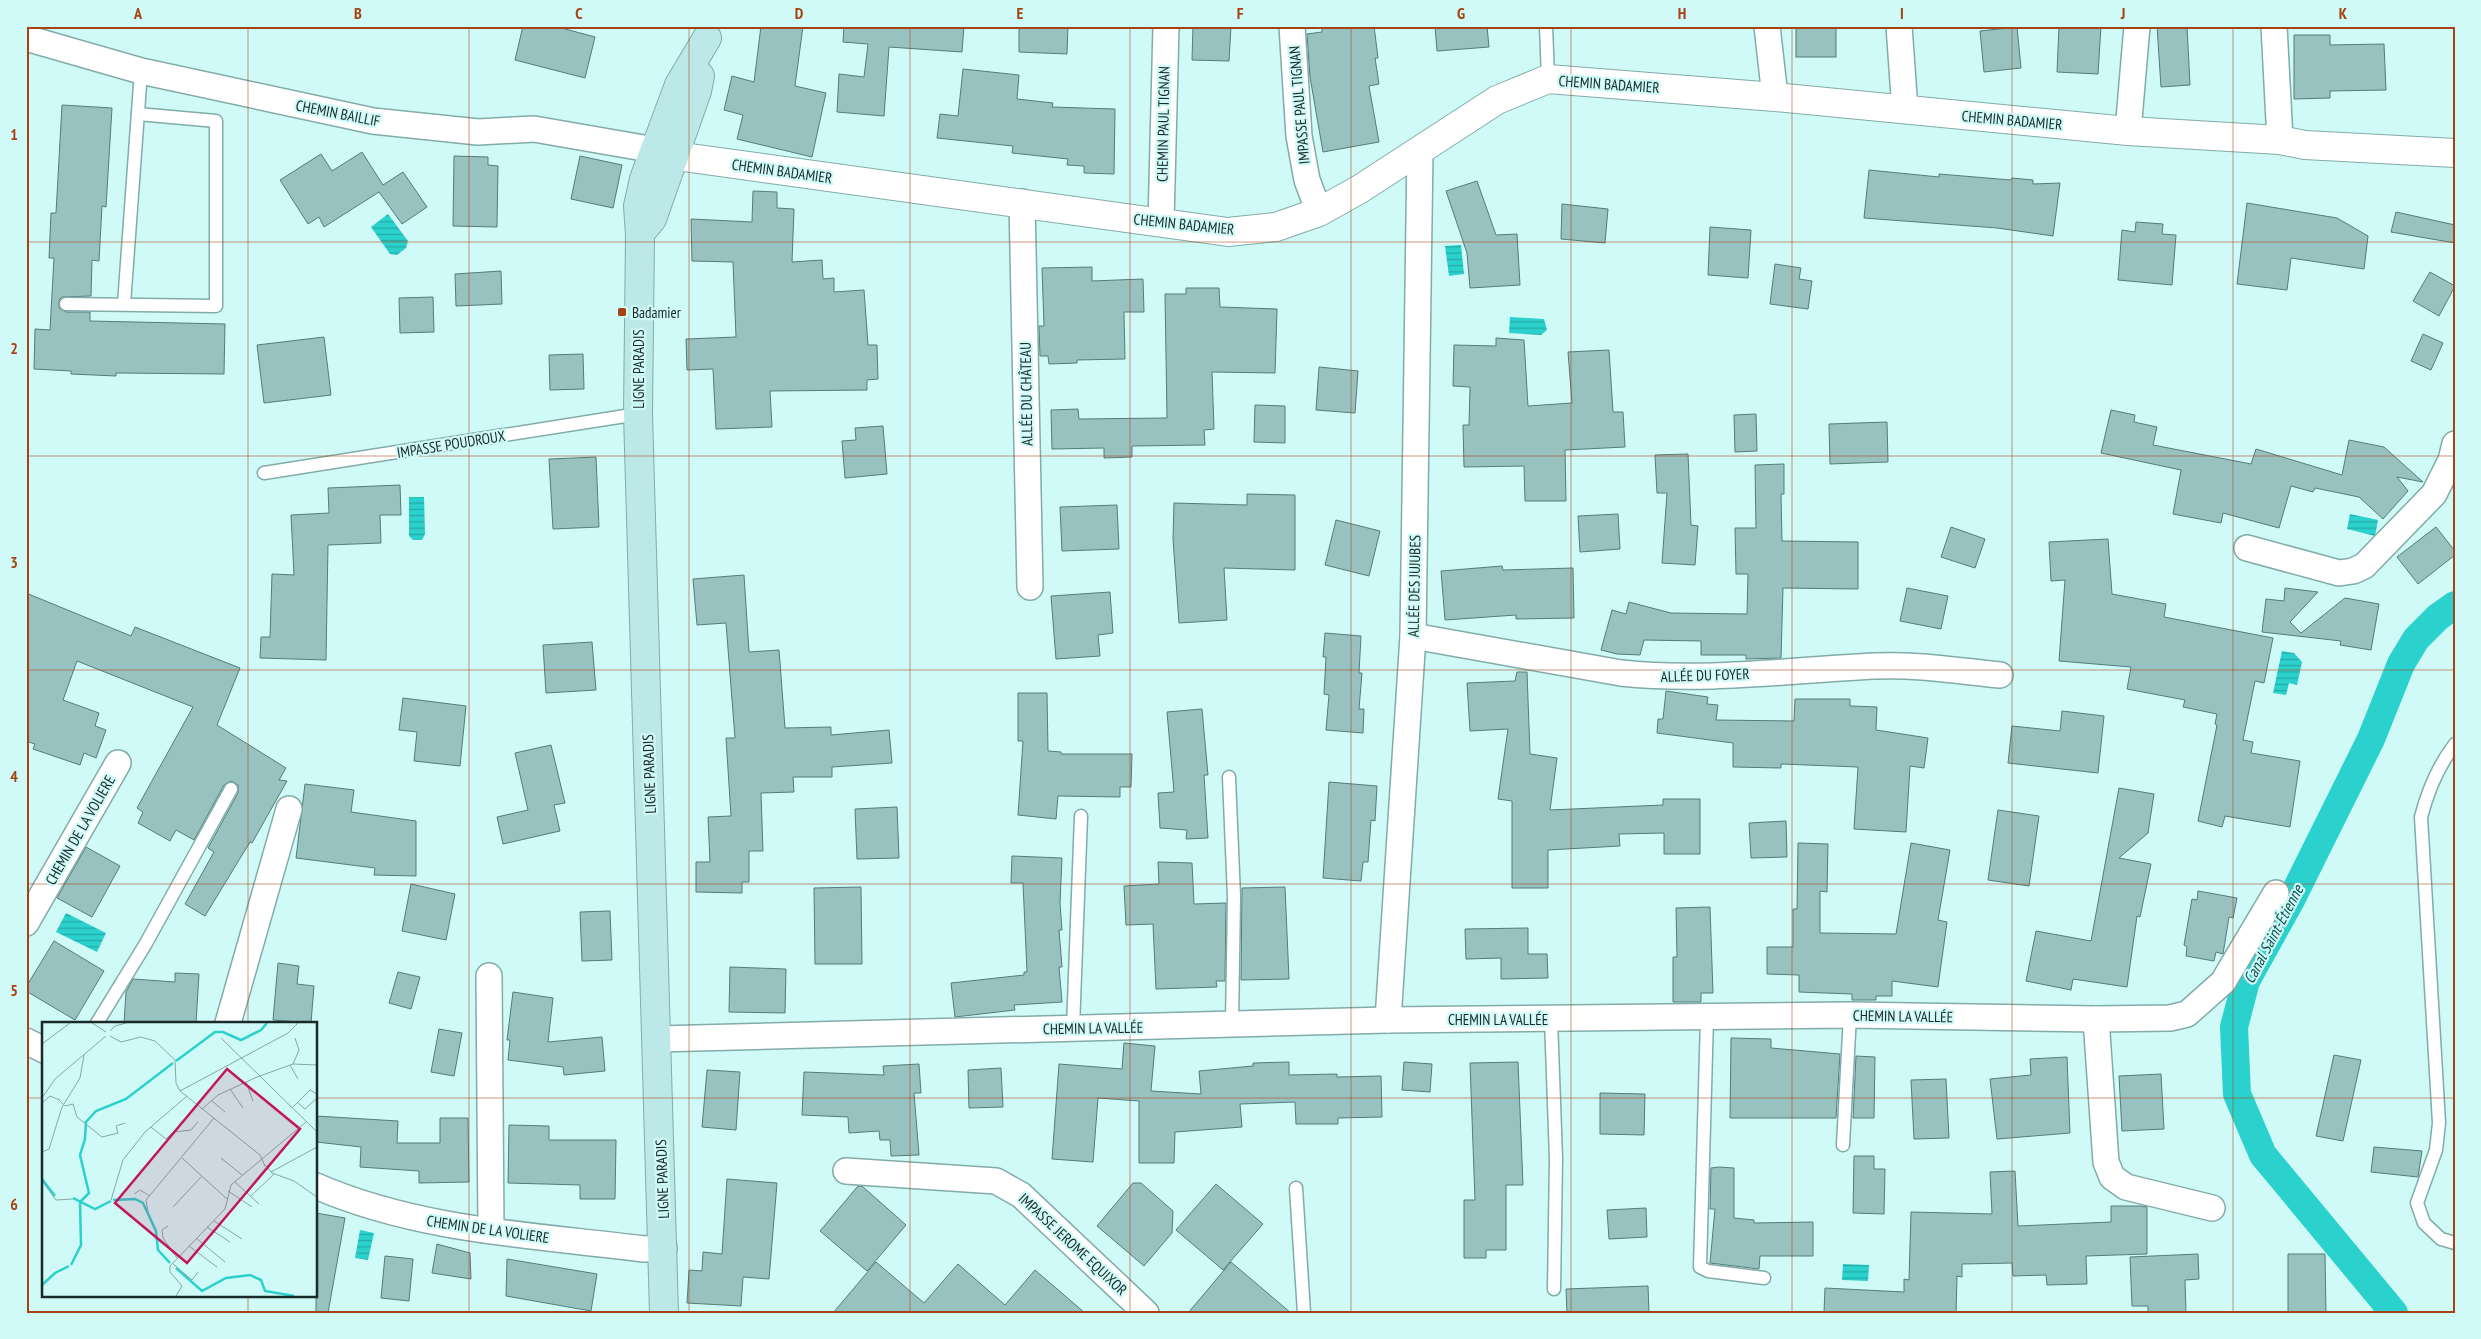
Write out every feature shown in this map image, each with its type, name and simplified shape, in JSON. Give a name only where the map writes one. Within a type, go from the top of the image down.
[{"type":"main road","name":"LIGNE PARADIS","points":[[664,1313],[664,1248],[638,414],[640,235],[638,206],[644,179],[664,152],[678,85],[709,32]]},
{"type":"street","name":"CHEMIN PAUL TIGNAN","points":[[1161,222],[1166,26]]},
{"type":"street","name":"IMPASSE PAUL TIGNAN","points":[[1292,26],[1299,136],[1307,180],[1319,212]]},
{"type":"street","points":[[1767,26],[1775,97]]},
{"type":"street","points":[[1899,26],[1905,110]]},
{"type":"street","points":[[2128,131],[2138,26]]},
{"type":"street","points":[[2274,26],[2280,140]]},
{"type":"street","name":"CHEMIN BAILLIF","points":[[26,38],[141,71],[373,121],[478,132],[534,129],[664,152]]},
{"type":"street","name":"CHEMIN BADAMIER","points":[[664,152],[1228,232],[1276,227],[1319,212],[1420,150],[1496,100],[1548,79],[1775,97],[2128,131],[2280,140],[2305,145],[2455,153]]},
{"type":"street","name":"ALLÉE DES JUJUBES","points":[[1388,1020],[1414,636],[1420,150]]},
{"type":"street","name":"ALLÉE DU CHÂTEAU","points":[[1022,202],[1030,587]]},
{"type":"street","points":[[2247,548],[2339,573],[2353,572],[2364,566],[2434,494],[2451,460],[2455,444]]},
{"type":"street","name":"ALLÉE DU FOYER","points":[[1414,636],[1621,673],[1651,676],[1684,678],[1877,666],[2000,675]]},
{"type":"street","name":"CHEMIN DE LA VOLIERE","points":[[26,923],[118,763]]},
{"type":"street","points":[[228,1022],[289,810]]},
{"type":"street","name":"CHEMIN LA VALLÉE","points":[[657,1039],[1388,1020],[1850,1015],[2096,1019],[2170,1018],[2188,1014],[2224,982],[2276,893]]},
{"type":"street","points":[[489,976],[491,1230]]},
{"type":"street","points":[[2096,1019],[2106,1162],[2112,1177],[2126,1187],[2212,1208]]},
{"type":"street","points":[[26,1041],[42,1049]]},
{"type":"street","name":"IMPASSE JEROME EQUIXOR","points":[[846,1171],[996,1181],[1006,1185],[1021,1195],[1146,1313]]},
{"type":"street","name":"CHEMIN DE LA VOLIERE","points":[[318,1187],[370,1207],[433,1223],[644,1249],[664,1248]]},
{"type":"lane","points":[[1546,26],[1548,79]]},
{"type":"lane","points":[[124,304],[141,71]]},
{"type":"lane","points":[[66,304],[216,306],[216,121],[138,114]]},
{"type":"lane","name":"IMPASSE POUDROUX","points":[[264,474],[638,414]]},
{"type":"lane","points":[[2455,744],[2444,758],[2427,793],[2420,817],[2439,1123],[2436,1150],[2417,1203],[2424,1223],[2441,1239],[2455,1243]]},
{"type":"lane","points":[[1229,777],[1234,897],[1232,1024]]},
{"type":"lane","points":[[98,1022],[145,945],[232,789]]},
{"type":"lane","points":[[1073,1028],[1081,816]]},
{"type":"lane","points":[[1843,1145],[1850,1015]]},
{"type":"lane","points":[[1707,1018],[1700,1267],[1708,1272],[1764,1278]]},
{"type":"lane","points":[[1551,1019],[1556,1159],[1554,1288]]},
{"type":"lane","points":[[1296,1188],[1304,1313]]},
{"type":"water","points":[[388,214],[408,241],[406,248],[397,255],[390,254],[371,227]]},
{"type":"water","points":[[1461,245],[1464,274],[1449,276],[1445,246]]},
{"type":"water","points":[[1510,317],[1544,319],[1547,330],[1541,335],[1509,333]]},
{"type":"water","points":[[409,497],[424,497],[425,534],[422,540],[413,540],[409,536]]},
{"type":"water","points":[[2350,514],[2378,520],[2375,536],[2347,529]]},
{"type":"water","points":[[2282,651],[2294,653],[2302,662],[2297,685],[2289,683],[2286,695],[2273,693]]},
{"type":"water","points":[[66,913],[106,933],[97,952],[56,932]]},
{"type":"water","points":[[360,1230],[374,1233],[368,1260],[355,1258]]},
{"type":"water","points":[[1843,1264],[1869,1265],[1868,1281],[1842,1280]]},
{"type":"building","points":[[523,26],[554,26],[595,37],[585,78],[515,60]]},
{"type":"building","points":[[761,26],[803,26],[795,86],[826,93],[812,157],[737,139],[743,115],[724,110],[732,76],[754,82]]},
{"type":"building","points":[[844,26],[964,26],[962,52],[889,47],[884,116],[837,112],[839,74],[864,77],[868,44],[843,42]]},
{"type":"building","points":[[1019,26],[1068,26],[1067,54],[1019,52]]},
{"type":"building","points":[[1193,26],[1231,26],[1229,61],[1192,60]]},
{"type":"building","points":[[1322,26],[1374,26],[1378,58],[1375,58],[1379,84],[1369,86],[1379,142],[1323,152],[1310,77],[1307,34],[1322,32]]},
{"type":"building","points":[[1435,26],[1487,26],[1489,47],[1437,51]]},
{"type":"building","points":[[1796,26],[1836,26],[1836,57],[1796,57]]},
{"type":"building","points":[[2059,26],[2101,26],[2098,74],[2057,72]]},
{"type":"building","points":[[2157,26],[2187,26],[2190,85],[2161,87]]},
{"type":"building","points":[[2017,27],[2021,68],[1984,72],[1980,31]]},
{"type":"building","points":[[2294,35],[2330,35],[2330,45],[2384,44],[2386,90],[2330,91],[2330,98],[2294,99]]},
{"type":"building","points":[[963,69],[1019,75],[1017,99],[1053,103],[1052,107],[1115,109],[1114,174],[1084,173],[1084,166],[1067,165],[1068,159],[1012,153],[1013,146],[937,138],[940,114],[958,116]]},
{"type":"building","points":[[62,105],[112,108],[106,207],[102,206],[99,261],[92,260],[91,296],[62,297],[59,300],[59,308],[66,312],[90,312],[90,321],[225,324],[224,374],[116,373],[116,376],[71,374],[71,371],[34,369],[35,329],[50,330],[54,258],[49,258],[51,213],[56,213]]},
{"type":"building","points":[[362,152],[383,185],[403,172],[427,207],[402,224],[379,192],[324,227],[319,217],[308,224],[280,180],[321,154],[332,171]]},
{"type":"building","points":[[454,156],[488,157],[488,165],[498,166],[497,227],[453,226]]},
{"type":"building","points":[[580,156],[622,165],[613,208],[571,199]]},
{"type":"building","points":[[1869,170],[1939,177],[1939,174],[2011,180],[2012,178],[2033,180],[2033,184],[2060,183],[2053,236],[1997,228],[1864,218]]},
{"type":"building","points":[[1477,181],[1496,235],[1517,234],[1520,285],[1470,288],[1467,253],[1446,191]]},
{"type":"building","points":[[753,191],[777,192],[777,208],[794,209],[792,262],[822,260],[823,279],[834,278],[834,292],[864,290],[868,345],[877,345],[878,379],[867,380],[867,390],[770,391],[772,427],[716,429],[713,369],[687,370],[686,339],[736,337],[733,262],[692,261],[691,219],[752,222]]},
{"type":"building","points":[[2247,203],[2337,218],[2368,236],[2364,269],[2291,258],[2287,290],[2237,284]]},
{"type":"building","points":[[1562,204],[1608,209],[1605,243],[1561,239]]},
{"type":"building","points":[[2396,212],[2455,225],[2455,243],[2391,232]]},
{"type":"building","points":[[2136,222],[2163,224],[2162,234],[2176,235],[2172,285],[2118,280],[2122,230],[2135,232]]},
{"type":"building","points":[[1710,227],[1751,230],[1748,278],[1708,275]]},
{"type":"building","points":[[1775,264],[1801,268],[1799,279],[1812,281],[1808,309],[1770,304]]},
{"type":"building","points":[[1092,267],[1092,281],[1143,279],[1144,312],[1124,312],[1125,359],[1077,360],[1077,363],[1049,364],[1048,356],[1040,356],[1039,326],[1044,326],[1042,268]]},
{"type":"building","points":[[501,271],[502,304],[456,306],[455,274]]},
{"type":"building","points":[[2430,272],[2455,286],[2439,316],[2413,301]]},
{"type":"building","points":[[1186,288],[1219,288],[1220,307],[1277,309],[1275,373],[1212,372],[1214,429],[1204,430],[1205,445],[1132,446],[1132,457],[1104,458],[1104,448],[1052,449],[1051,410],[1078,409],[1079,419],[1167,418],[1165,294],[1186,294]]},
{"type":"building","points":[[433,297],[434,332],[400,333],[399,298]]},
{"type":"building","points":[[2423,334],[2443,343],[2431,370],[2411,361]]},
{"type":"building","points":[[324,337],[331,395],[264,403],[257,345]]},
{"type":"building","points":[[1496,338],[1524,340],[1528,406],[1572,403],[1568,352],[1609,350],[1613,412],[1623,412],[1625,447],[1565,450],[1566,501],[1525,501],[1524,466],[1464,467],[1463,425],[1469,425],[1470,387],[1453,386],[1454,345],[1496,346]]},
{"type":"building","points":[[583,354],[584,389],[550,390],[549,355]]},
{"type":"building","points":[[1319,367],[1358,371],[1355,413],[1316,410]]},
{"type":"building","points":[[1255,405],[1285,406],[1285,443],[1254,442]]},
{"type":"building","points":[[2111,410],[2135,415],[2134,422],[2157,427],[2153,445],[2251,464],[2256,449],[2342,475],[2349,440],[2384,447],[2423,482],[2397,477],[2408,491],[2383,519],[2359,497],[2315,488],[2313,492],[2291,486],[2279,528],[2223,513],[2221,523],[2173,514],[2181,470],[2101,453]]},
{"type":"building","points":[[1756,414],[1757,451],[1735,452],[1734,415]]},
{"type":"building","points":[[1887,422],[1888,462],[1830,464],[1829,424]]},
{"type":"building","points":[[883,426],[887,474],[845,478],[842,441],[856,440],[855,428]]},
{"type":"building","points":[[1688,454],[1691,525],[1698,526],[1695,565],[1662,563],[1667,493],[1657,493],[1655,455]]},
{"type":"building","points":[[596,457],[599,527],[553,529],[549,459]]},
{"type":"building","points":[[1784,464],[1784,494],[1781,494],[1782,541],[1858,542],[1858,589],[1783,588],[1781,658],[1746,659],[1746,655],[1701,655],[1701,641],[1644,640],[1640,655],[1617,654],[1601,650],[1612,610],[1626,614],[1629,602],[1671,613],[1747,614],[1748,574],[1736,574],[1735,528],[1756,528],[1755,465]]},
{"type":"building","points":[[400,485],[401,515],[380,515],[381,543],[328,545],[326,660],[260,658],[261,637],[270,637],[272,574],[294,575],[291,515],[329,513],[328,488]]},
{"type":"building","points":[[1247,494],[1295,495],[1295,570],[1224,568],[1227,620],[1179,623],[1173,539],[1174,503],[1247,505]]},
{"type":"building","points":[[1117,505],[1119,549],[1062,551],[1060,507]]},
{"type":"building","points":[[1618,514],[1620,549],[1580,552],[1578,516]]},
{"type":"building","points":[[1336,520],[1380,531],[1369,576],[1325,565]]},
{"type":"building","points":[[1951,527],[1985,539],[1975,568],[1941,557]]},
{"type":"building","points":[[2436,527],[2455,551],[2455,555],[2418,584],[2397,557]]},
{"type":"building","points":[[2108,539],[2112,594],[2166,604],[2164,617],[2273,638],[2264,683],[2255,681],[2243,740],[2253,742],[2251,753],[2300,761],[2290,827],[2225,816],[2222,827],[2198,821],[2217,725],[2215,724],[2217,714],[2183,707],[2185,700],[2127,689],[2131,667],[2059,661],[2065,580],[2051,581],[2049,542]]},
{"type":"building","points":[[1502,566],[1503,570],[1573,568],[1574,618],[1516,619],[1516,615],[1445,620],[1441,571]]},
{"type":"building","points":[[744,575],[749,652],[779,650],[785,728],[831,727],[831,735],[889,730],[892,763],[832,767],[832,777],[793,777],[794,792],[761,793],[763,851],[749,851],[749,882],[742,882],[742,893],[696,892],[696,862],[710,862],[708,817],[731,816],[726,738],[735,738],[726,623],[697,625],[693,579]]},
{"type":"building","points":[[1907,588],[1948,596],[1941,629],[1900,621]]},
{"type":"building","points":[[2285,588],[2318,592],[2290,622],[2301,633],[2345,598],[2379,604],[2371,650],[2340,645],[2341,641],[2262,632],[2266,599],[2284,601]]},
{"type":"building","points":[[1110,592],[1113,633],[1098,635],[1100,656],[1056,659],[1051,596]]},
{"type":"building","points":[[26,593],[131,636],[135,627],[240,668],[217,725],[286,768],[279,780],[287,781],[252,843],[250,842],[205,916],[185,904],[214,852],[208,848],[238,793],[238,785],[231,781],[224,785],[194,840],[176,830],[170,841],[138,823],[143,812],[137,808],[193,707],[77,661],[63,700],[99,713],[95,726],[106,730],[96,758],[84,753],[80,765],[33,749],[35,744],[26,741]]},
{"type":"building","points":[[1325,633],[1361,636],[1359,673],[1362,673],[1359,709],[1364,709],[1363,733],[1326,730],[1329,695],[1324,694],[1326,657],[1323,657]]},
{"type":"building","points":[[592,642],[596,690],[546,693],[543,645]]},
{"type":"building","points":[[1517,672],[1527,672],[1530,754],[1557,758],[1550,810],[1663,805],[1663,799],[1700,799],[1700,854],[1664,854],[1664,833],[1619,834],[1620,846],[1548,850],[1548,888],[1512,888],[1512,801],[1498,799],[1508,729],[1470,731],[1467,683],[1515,681]]},
{"type":"building","points":[[1666,691],[1708,697],[1707,704],[1718,705],[1716,720],[1794,721],[1795,699],[1850,699],[1850,706],[1877,707],[1876,730],[1928,738],[1924,768],[1910,766],[1906,832],[1854,829],[1858,767],[1781,764],[1781,768],[1733,767],[1733,743],[1657,733],[1658,719],[1663,719]]},
{"type":"building","points":[[1018,693],[1047,693],[1048,751],[1061,752],[1061,754],[1132,754],[1131,787],[1120,787],[1120,797],[1058,796],[1056,819],[1018,815],[1023,741],[1018,741]]},
{"type":"building","points":[[403,698],[466,706],[460,766],[414,761],[417,732],[399,730]]},
{"type":"building","points":[[1202,709],[1208,775],[1204,775],[1208,838],[1186,839],[1187,830],[1160,828],[1158,793],[1174,792],[1167,712]]},
{"type":"building","points":[[2062,711],[2104,716],[2098,773],[2008,763],[2012,726],[2060,731]]},
{"type":"building","points":[[551,745],[565,803],[554,805],[560,831],[503,844],[497,817],[528,810],[515,753]]},
{"type":"building","points":[[1329,782],[1377,786],[1375,821],[1371,820],[1368,862],[1363,862],[1361,881],[1323,878]]},
{"type":"building","points":[[305,784],[354,790],[351,812],[416,821],[416,876],[374,875],[375,868],[296,858]]},
{"type":"building","points":[[2119,788],[2154,794],[2148,833],[2119,858],[2151,864],[2140,917],[2137,916],[2127,987],[2073,979],[2071,990],[2026,981],[2036,931],[2091,941]]},
{"type":"building","points":[[897,807],[899,858],[857,859],[855,809]]},
{"type":"building","points":[[1998,810],[2039,816],[2029,886],[1988,880]]},
{"type":"building","points":[[1786,821],[1787,857],[1751,858],[1749,823]]},
{"type":"building","points":[[1798,843],[1828,844],[1827,892],[1820,891],[1820,933],[1896,934],[1911,843],[1950,850],[1938,920],[1947,922],[1938,987],[1892,981],[1892,996],[1876,996],[1876,1000],[1852,1000],[1852,994],[1799,992],[1799,975],[1767,974],[1767,947],[1793,947],[1793,909],[1797,909]]},
{"type":"building","points":[[86,847],[120,866],[92,917],[57,898]]},
{"type":"building","points":[[1012,856],[1062,858],[1060,903],[1062,930],[1059,930],[1062,967],[1059,967],[1062,1002],[1014,1005],[1015,1010],[955,1017],[951,983],[1024,975],[1024,972],[1027,972],[1023,883],[1011,883]]},
{"type":"building","points":[[1158,862],[1192,863],[1194,904],[1226,903],[1225,981],[1216,981],[1217,987],[1156,989],[1153,924],[1126,925],[1124,886],[1159,884]]},
{"type":"building","points":[[411,884],[455,894],[446,940],[402,931]]},
{"type":"building","points":[[861,887],[862,964],[815,964],[814,888]]},
{"type":"building","points":[[1285,887],[1289,979],[1241,980],[1242,888]]},
{"type":"building","points":[[2198,891],[2237,898],[2233,918],[2229,917],[2223,954],[2216,952],[2214,961],[2186,956],[2187,947],[2184,945],[2192,899],[2197,900]]},
{"type":"building","points":[[1710,907],[1713,993],[1701,993],[1701,1002],[1673,1002],[1673,957],[1677,957],[1676,908]]},
{"type":"building","points":[[610,911],[612,960],[582,961],[580,912]]},
{"type":"building","points":[[1528,928],[1528,954],[1547,954],[1548,978],[1501,979],[1501,958],[1466,959],[1465,929]]},
{"type":"building","points":[[54,941],[104,971],[75,1020],[26,991],[26,987]]},
{"type":"building","points":[[278,963],[299,966],[297,984],[314,986],[311,1022],[273,1020]]},
{"type":"building","points":[[730,967],[786,969],[785,1013],[729,1012]]},
{"type":"building","points":[[398,972],[420,977],[411,1009],[389,1003]]},
{"type":"building","points":[[175,973],[199,974],[196,1022],[124,1022],[126,992],[133,979],[175,982]]},
{"type":"building","points":[[513,992],[553,998],[548,1042],[602,1037],[605,1071],[564,1075],[563,1067],[508,1060],[510,1040],[507,1040]]},
{"type":"building","points":[[439,1029],[462,1033],[454,1076],[431,1072]]},
{"type":"building","points":[[1731,1038],[1771,1039],[1771,1048],[1840,1054],[1836,1118],[1730,1118]]},
{"type":"building","points":[[1124,1043],[1155,1046],[1151,1091],[1201,1094],[1199,1071],[1253,1066],[1253,1063],[1289,1062],[1289,1075],[1337,1074],[1337,1077],[1381,1076],[1382,1117],[1338,1118],[1338,1124],[1296,1124],[1295,1102],[1240,1104],[1242,1127],[1175,1132],[1174,1163],[1139,1163],[1139,1101],[1098,1098],[1093,1162],[1052,1159],[1059,1064],[1122,1069]]},
{"type":"building","points":[[2334,1055],[2361,1060],[2343,1141],[2316,1136]]},
{"type":"building","points":[[1856,1056],[1875,1057],[1874,1118],[1853,1118]]},
{"type":"building","points":[[2067,1057],[2070,1133],[1997,1139],[1990,1079],[2031,1075],[2030,1059]]},
{"type":"building","points":[[1404,1062],[1432,1064],[1430,1092],[1402,1090]]},
{"type":"building","points":[[1518,1062],[1523,1185],[1506,1185],[1506,1250],[1486,1250],[1486,1258],[1464,1258],[1464,1200],[1475,1200],[1470,1063]]},
{"type":"building","points":[[919,1064],[921,1093],[914,1093],[919,1155],[891,1156],[890,1140],[880,1140],[879,1131],[849,1133],[848,1117],[802,1115],[804,1072],[884,1075],[883,1066]]},
{"type":"building","points":[[1001,1068],[1003,1107],[969,1108],[968,1070]]},
{"type":"building","points":[[707,1070],[740,1072],[736,1130],[702,1127]]},
{"type":"building","points":[[2161,1074],[2164,1129],[2122,1131],[2119,1076]]},
{"type":"building","points":[[1946,1079],[1949,1138],[1914,1139],[1911,1080]]},
{"type":"building","points":[[1600,1093],[1645,1094],[1644,1135],[1600,1134]]},
{"type":"building","points":[[318,1116],[398,1121],[397,1143],[440,1143],[440,1118],[468,1118],[469,1182],[419,1183],[419,1171],[360,1167],[361,1147],[318,1142]]},
{"type":"building","points":[[509,1125],[549,1126],[549,1140],[616,1140],[615,1199],[580,1199],[580,1185],[508,1183]]},
{"type":"building","points":[[2374,1147],[2422,1151],[2418,1177],[2371,1172]]},
{"type":"building","points":[[1854,1156],[1874,1156],[1874,1169],[1885,1169],[1884,1214],[1853,1213]]},
{"type":"building","points":[[1711,1168],[1734,1168],[1734,1218],[1754,1220],[1754,1223],[1813,1222],[1813,1256],[1760,1256],[1759,1269],[1710,1263],[1715,1209],[1710,1209]]},
{"type":"building","points":[[2015,1171],[2018,1226],[2111,1222],[2111,1206],[2147,1207],[2147,1254],[2086,1256],[2087,1284],[2047,1285],[2046,1275],[2013,1276],[2012,1263],[1962,1264],[1962,1277],[1957,1276],[1956,1313],[1824,1313],[1825,1288],[1904,1292],[1904,1279],[1909,1280],[1911,1212],[1992,1214],[1990,1172]]},
{"type":"building","points":[[727,1179],[777,1183],[769,1279],[743,1277],[741,1306],[687,1303],[689,1270],[702,1271],[703,1252],[722,1254]]},
{"type":"building","points":[[1133,1183],[1141,1183],[1173,1211],[1172,1233],[1144,1266],[1097,1226]]},
{"type":"building","points":[[1216,1184],[1263,1224],[1223,1270],[1176,1230]]},
{"type":"building","points":[[858,1186],[862,1186],[906,1225],[867,1271],[820,1231]]},
{"type":"building","points":[[1646,1208],[1647,1237],[1609,1239],[1607,1210]]},
{"type":"building","points":[[318,1213],[345,1218],[328,1313],[316,1313],[316,1296],[318,1296]]},
{"type":"building","points":[[437,1244],[470,1253],[471,1279],[432,1273]]},
{"type":"building","points":[[2198,1254],[2199,1279],[2185,1280],[2186,1313],[2148,1313],[2148,1306],[2132,1306],[2130,1257]]},
{"type":"building","points":[[2288,1254],[2325,1254],[2326,1313],[2288,1313]]},
{"type":"building","points":[[385,1256],[413,1259],[409,1301],[381,1298]]},
{"type":"building","points":[[507,1259],[597,1274],[591,1311],[506,1296]]},
{"type":"building","points":[[876,1262],[924,1303],[958,1264],[1005,1305],[1035,1270],[1085,1313],[833,1313]]},
{"type":"building","points":[[1231,1262],[1291,1313],[1188,1313]]},
{"type":"building","points":[[1648,1286],[1649,1313],[1567,1313],[1566,1289]]},
{"type":"waterway","name":"Canal Saint-Étienne","points":[[2394,1313],[2263,1155],[2237,1094],[2234,1027],[2246,981],[2291,900],[2371,739],[2401,664],[2416,639],[2438,617],[2455,605]]},
{"type":"place","name":"Badamier","points":[[622,312]]}]
